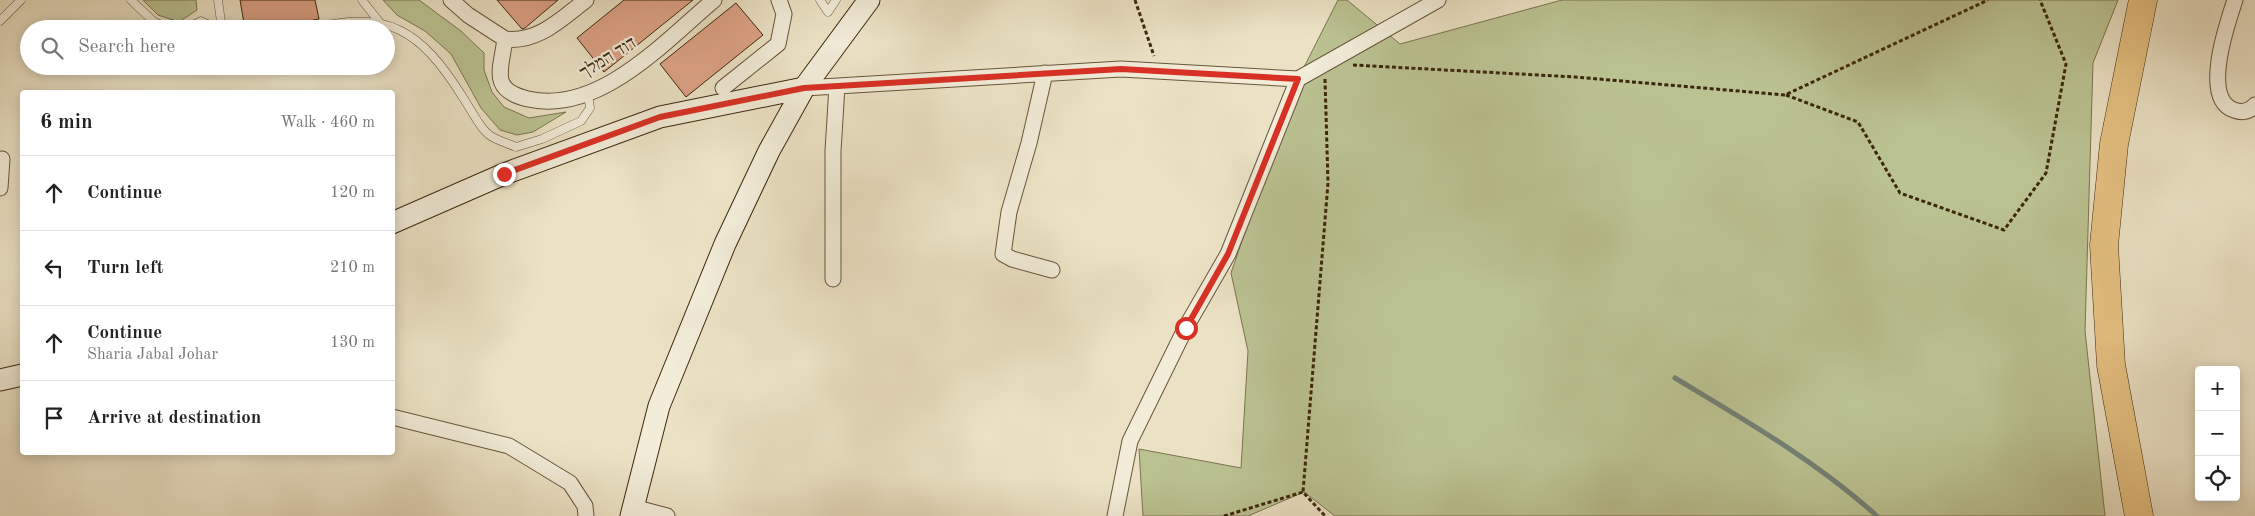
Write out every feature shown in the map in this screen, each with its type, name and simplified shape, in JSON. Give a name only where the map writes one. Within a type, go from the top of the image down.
[{"type":"highway","points":[[2139,516],[2111,365],[2104,245],[2114,144],[2143,0]]},
{"type":"street","points":[[451,0],[468,15],[505,39],[516,41],[530,38],[543,32],[586,0]]},
{"type":"street","name":"דוד המלך","points":[[505,39],[499,76],[503,86],[510,94],[542,102],[565,100],[588,94],[612,82],[640,62],[714,0]]},
{"type":"street","points":[[723,88],[778,44],[784,14],[779,0]]},
{"type":"street","points":[[667,516],[632,512],[659,406],[717,262],[769,151],[804,88],[868,0]]},
{"type":"street","points":[[395,222],[504,174],[660,117],[804,88],[1121,69],[1298,79],[1438,0]]},
{"type":"street","points":[[2235,0],[2219,59],[2217,83],[2220,98],[2227,107],[2236,111],[2246,112],[2255,105]]},
{"type":"street","points":[[1045,73],[1029,143],[1009,212],[1003,254],[1012,259],[1052,270]]},
{"type":"street","points":[[1115,516],[1130,441],[1186,328],[1228,254],[1298,79]]},
{"type":"street","points":[[834,279],[833,151],[836,86]]},
{"type":"street","points":[[0,188],[2,159]]},
{"type":"street","points":[[0,380],[20,376]]},
{"type":"street","points":[[395,418],[509,446],[570,483],[585,506],[586,516]]},
{"type":"lane","points":[[0,21],[21,0]]},
{"type":"lane","points":[[131,0],[152,20]]},
{"type":"lane","points":[[218,0],[219,20]]},
{"type":"lane","points":[[362,0],[378,20]]},
{"type":"lane","points":[[820,0],[828,12],[836,0]]},
{"type":"lane","points":[[395,27],[412,35],[445,69],[487,134],[516,146],[542,139],[581,121],[590,108],[588,94]]},
{"type":"path","points":[[1135,0],[1159,71]]},
{"type":"path","points":[[1785,95],[1988,0]]},
{"type":"path","points":[[1326,516],[1303,492],[1328,183],[1324,64],[1575,77],[1785,95],[1858,122],[1900,193],[2004,230],[2046,173],[2066,64],[2040,0]]},
{"type":"path","points":[[1224,516],[1303,492]]},
{"type":"green space","points":[[143,0],[196,0],[197,10],[182,20],[173,20],[158,15]]},
{"type":"green space","points":[[383,0],[419,0],[461,31],[484,53],[484,70],[492,92],[504,107],[529,118],[566,112],[533,132],[517,135],[500,130],[481,108],[451,54],[425,31],[397,15]]},
{"type":"green space","points":[[1338,0],[1347,0],[1400,44],[1562,0],[2118,0],[2093,63],[2085,331],[2105,516],[1335,516],[1304,492],[1248,516],[1143,516],[1139,449],[1241,468],[1248,351],[1231,273],[1298,79]]},
{"type":"building","points":[[240,0],[315,0],[319,19],[314,20],[243,20]]},
{"type":"building","points":[[497,0],[558,0],[522,29]]},
{"type":"building","points":[[624,0],[693,0],[604,72],[577,38]]},
{"type":"building","points":[[736,3],[763,35],[686,97],[660,64]]},
{"type":"waterway","points":[[1675,378],[1805,459],[1877,516]]},
{"type":"route","points":[[504,174],[660,117],[804,88],[1121,69],[1298,79],[1228,254],[1186,328]]}]
